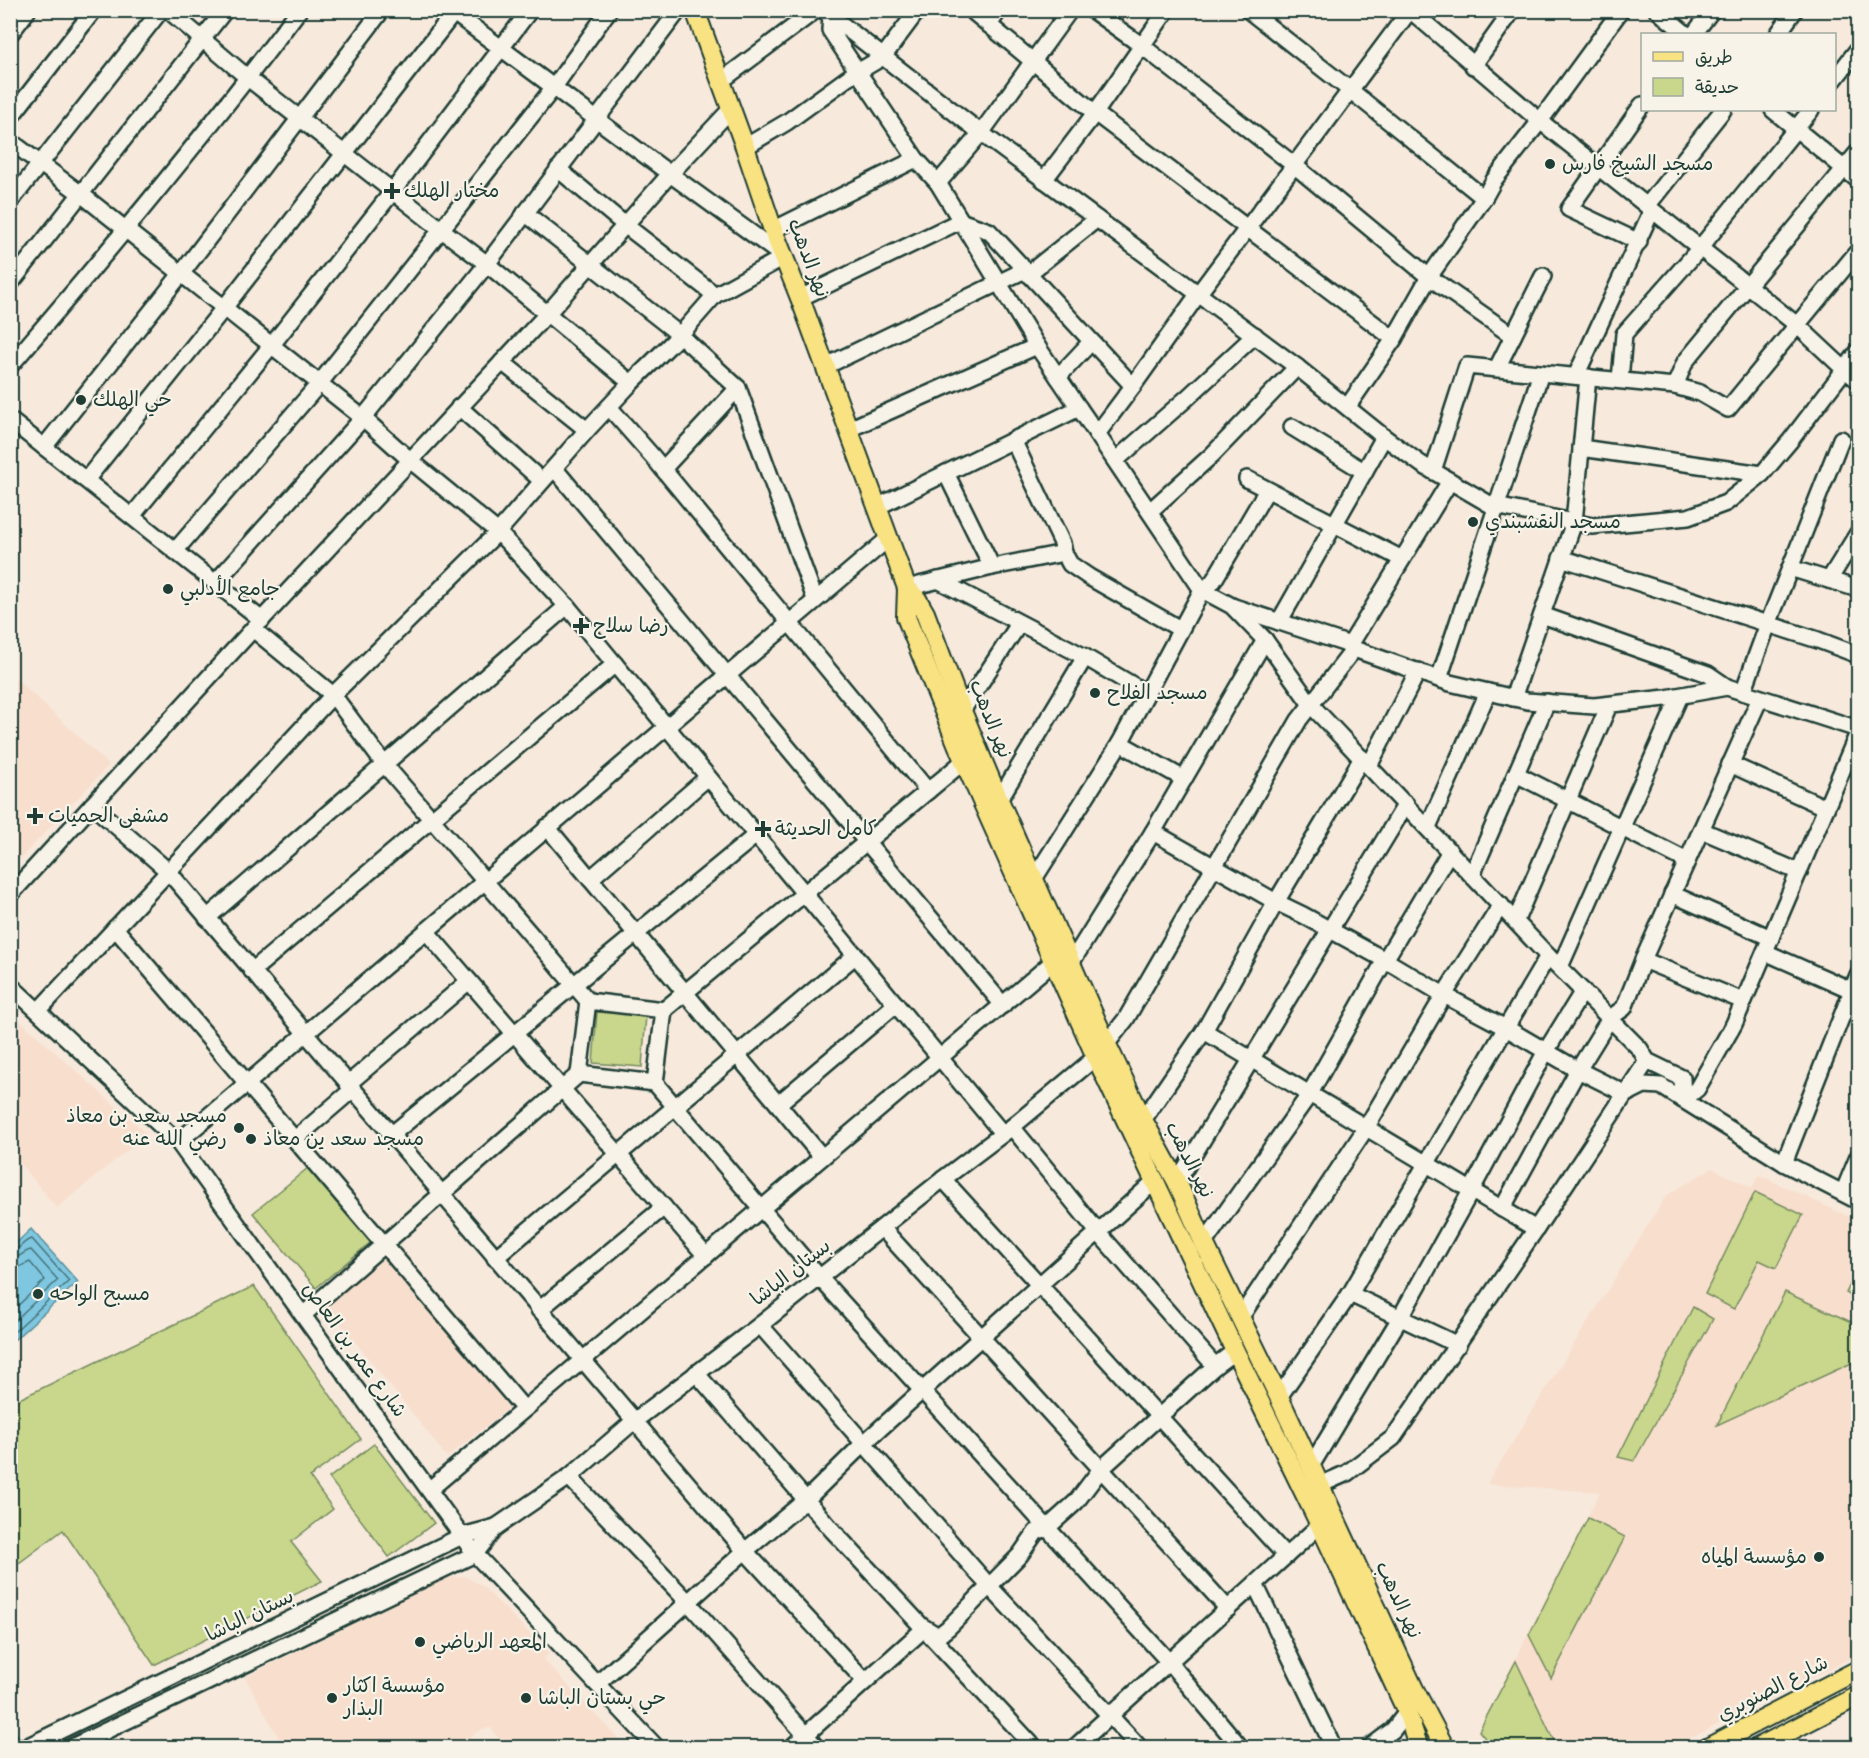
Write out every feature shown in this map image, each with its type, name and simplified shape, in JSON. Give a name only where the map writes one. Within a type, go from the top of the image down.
[{"type":"main road","name":"نهر الدهب","points":[[701,13],[721,81],[773,230],[907,588],[906,617],[964,761],[1063,962],[1156,1180],[1235,1351],[1312,1489],[1445,1748]]},
{"type":"main road","name":"نهر الدهب","points":[[907,588],[925,613],[962,711],[1034,879],[1063,962]]},
{"type":"main road","name":"نهر الدهب","points":[[1102,1051],[1178,1182],[1204,1243],[1311,1467],[1312,1489],[1320,1525],[1407,1712],[1419,1748]]},
{"type":"main road","name":"شارع الصنوبري","points":[[1707,1748],[1858,1670]]},
{"type":"main road","points":[[1757,1748],[1778,1743],[1858,1696]]},
{"type":"street","points":[[10,118],[94,10]]},
{"type":"street","points":[[10,202],[161,10]]},
{"type":"street","points":[[168,10],[248,78],[487,264],[631,382]]},
{"type":"street","points":[[10,284],[225,10]]},
{"type":"street","points":[[10,366],[126,230],[248,78],[299,10]]},
{"type":"street","points":[[44,447],[301,119],[382,10]]},
{"type":"street","points":[[132,516],[272,346],[530,10]]},
{"type":"street","points":[[175,551],[319,384],[554,87],[609,10]]},
{"type":"street","points":[[215,583],[363,418],[487,264],[679,10]]},
{"type":"street","points":[[721,81],[816,10]]},
{"type":"street","points":[[745,147],[787,122],[849,77],[883,57],[918,10]]},
{"type":"street","points":[[971,10],[1095,114],[1394,339]]},
{"type":"street","points":[[989,25],[999,10]]},
{"type":"street","points":[[938,183],[981,133],[1070,10]]},
{"type":"street","points":[[1092,10],[1141,45],[1294,165],[1429,277],[1513,336]]},
{"type":"street","points":[[1044,180],[1095,114],[1167,10]]},
{"type":"street","points":[[1248,10],[1484,198]]},
{"type":"street","points":[[1097,434],[1410,10],[1473,66],[1797,326],[1858,380]]},
{"type":"street","points":[[1473,66],[1513,10]]},
{"type":"street","points":[[1348,406],[1394,339],[1429,277],[1494,180],[1621,10]]},
{"type":"street","points":[[1657,10],[1685,33]]},
{"type":"street","points":[[1695,33],[1712,10]]},
{"type":"street","points":[[1779,33],[1795,10]]},
{"type":"street","points":[[10,34],[27,11]]},
{"type":"street","points":[[39,1010],[333,695],[498,532],[587,430],[631,382],[680,335],[715,295],[784,256],[453,12],[224,308],[86,480]]},
{"type":"street","points":[[827,13],[981,133],[1255,335],[1348,406],[1384,437],[1433,471],[1491,505],[1592,526],[1688,517],[1725,502],[1762,474],[1858,351]]},
{"type":"street","points":[[827,13],[830,30],[916,159],[938,183],[1037,346],[1202,590],[1232,606],[1439,679],[1513,698],[1594,706],[1680,696],[1727,687]]},
{"type":"street","points":[[1836,77],[1858,49]]},
{"type":"street","points":[[1638,242],[1569,208],[1641,106]]},
{"type":"street","points":[[10,895],[547,314],[670,174],[731,109]]},
{"type":"street","points":[[1513,698],[1574,522],[1581,448],[1582,377],[1650,208],[1722,111]]},
{"type":"street","points":[[1774,111],[1858,180]]},
{"type":"street","points":[[1620,380],[1624,334],[1700,248],[1810,111]]},
{"type":"street","points":[[10,141],[81,194],[363,418],[498,532],[567,606],[940,1057],[1215,1366]]},
{"type":"street","points":[[1675,386],[1685,362],[1858,152]]},
{"type":"street","points":[[773,230],[916,159]]},
{"type":"street","points":[[558,169],[715,295]]},
{"type":"street","points":[[525,213],[680,335],[738,388],[815,599]]},
{"type":"street","points":[[825,366],[1026,272],[1097,219]]},
{"type":"street","points":[[800,298],[960,221],[989,231],[1133,386]]},
{"type":"street","points":[[1433,471],[1467,366],[1675,386],[1700,393],[1728,410],[1858,251]]},
{"type":"street","points":[[1497,368],[1543,276]]},
{"type":"street","points":[[1116,460],[1187,399],[1255,335]]},
{"type":"street","points":[[1058,377],[1091,342]]},
{"type":"street","points":[[849,429],[1037,346]]},
{"type":"street","points":[[502,362],[587,430]]},
{"type":"street","points":[[1150,511],[1212,455],[1297,367]]},
{"type":"street","points":[[1439,679],[1541,373]]},
{"type":"street","points":[[663,469],[738,388]]},
{"type":"street","points":[[459,407],[542,481]]},
{"type":"street","points":[[609,407],[663,469],[928,791]]},
{"type":"street","points":[[877,507],[1079,408]]},
{"type":"street","points":[[10,420],[215,583],[333,695],[384,764],[588,1001],[664,1010]]},
{"type":"street","points":[[1292,427],[1365,472]]},
{"type":"street","points":[[1279,622],[1384,437]]},
{"type":"street","points":[[1743,692],[1767,624],[1841,439]]},
{"type":"street","points":[[1013,440],[1070,564],[1180,629]]},
{"type":"street","points":[[1581,448],[1762,474]]},
{"type":"street","points":[[554,468],[1003,1005]]},
{"type":"street","points":[[946,473],[992,567]]},
{"type":"street","points":[[1247,479],[1402,559]]},
{"type":"street","name":"بستان الباشا","points":[[73,1746],[475,1554],[496,1527],[569,1478],[633,1422],[820,1278],[1007,1130],[1102,1051],[1126,1019],[1299,720],[1312,706],[1352,647],[1450,481]]},
{"type":"street","points":[[1034,879],[1120,743],[1202,590],[1214,580],[1267,490]]},
{"type":"street","points":[[1829,580],[1858,533]]},
{"type":"street","points":[[178,1142],[889,538]]},
{"type":"street","points":[[907,588],[992,567],[1064,554]]},
{"type":"street","points":[[1561,558],[1858,655]]},
{"type":"street","points":[[1790,568],[1858,589]]},
{"type":"street","points":[[938,579],[1085,657],[1146,693]]},
{"type":"street","points":[[207,918],[567,606]]},
{"type":"street","points":[[1232,606],[1265,640],[1312,706],[1548,956],[1640,1049],[1647,1061],[1682,1078],[1683,1100]]},
{"type":"street","points":[[1542,615],[1708,674],[1727,687],[1858,731],[1734,1024],[1697,1089],[1683,1100]]},
{"type":"street","points":[[962,711],[1019,624]]},
{"type":"street","points":[[429,1490],[583,1362],[940,1057],[1003,1005],[1063,962],[1153,832],[1265,640]]},
{"type":"street","points":[[999,800],[1085,657]]},
{"type":"street","points":[[252,971],[615,664]]},
{"type":"street","points":[[1143,1120],[1204,1031],[1276,902],[1365,762],[1418,671]]},
{"type":"street","points":[[1428,827],[1488,692]]},
{"type":"street","points":[[1560,967],[1680,696]]},
{"type":"street","points":[[1502,1209],[1578,1070],[1610,1018],[1624,1008],[1642,960],[1760,698]]},
{"type":"street","points":[[1472,875],[1547,702]]},
{"type":"street","points":[[1516,920],[1609,705]]},
{"type":"street","points":[[1120,743],[1184,779]]},
{"type":"street","points":[[655,1083],[664,1010],[964,761]]},
{"type":"street","points":[[1730,765],[1827,808]]},
{"type":"street","points":[[1516,774],[1687,861]]},
{"type":"street","points":[[590,879],[708,777]]},
{"type":"street","points":[[1178,1182],[1250,1059],[1406,804]]},
{"type":"street","points":[[92,805],[168,872],[633,1422],[745,1551],[865,1681]]},
{"type":"street","points":[[547,827],[822,1157]]},
{"type":"street","points":[[1701,830],[1799,872]]},
{"type":"street","points":[[1153,832],[1578,1070],[1626,1094]]},
{"type":"street","points":[[391,1136],[756,835]]},
{"type":"street","points":[[1204,1243],[1309,1095],[1450,851]]},
{"type":"street","points":[[1672,894],[1856,992]]},
{"type":"street","points":[[1240,1318],[1366,1128],[1444,995],[1501,905]]},
{"type":"street","points":[[116,927],[524,1409]]},
{"type":"street","points":[[426,931],[706,1256]]},
{"type":"street","points":[[495,1258],[856,955]]},
{"type":"street","points":[[1279,1397],[1350,1294],[1548,956]]},
{"type":"street","points":[[1642,960],[1743,1001]]},
{"type":"street","points":[[1784,1163],[1856,992],[1858,975]]},
{"type":"street","points":[[295,1139],[469,981]]},
{"type":"street","name":"شارع عمر بن العاص","points":[[10,985],[178,1142],[475,1554],[657,1748]]},
{"type":"street","points":[[1311,1467],[1400,1317],[1546,1051],[1583,991]]},
{"type":"street","points":[[303,1315],[579,1074],[588,1001]]},
{"type":"street","points":[[778,1104],[896,1004]]},
{"type":"street","points":[[1204,1031],[1536,1229]]},
{"type":"street","points":[[1312,1489],[1347,1473],[1393,1438],[1536,1229],[1647,1061]]},
{"type":"street","points":[[579,1074],[655,1083],[820,1278],[1169,1662],[1241,1748]]},
{"type":"street","points":[[1626,1094],[1644,1084],[1661,1086],[1784,1163],[1858,1201]]},
{"type":"street","points":[[1844,1194],[1858,1157]]},
{"type":"street","points":[[944,1179],[1286,1556]]},
{"type":"street","points":[[597,1684],[745,1551],[807,1499],[864,1443],[1156,1180]]},
{"type":"street","points":[[538,1310],[664,1207]]},
{"type":"street","points":[[882,1228],[1228,1609]]},
{"type":"street","points":[[1350,1294],[1458,1344]]},
{"type":"street","points":[[760,1325],[989,1586],[1140,1748]]},
{"type":"street","points":[[925,1628],[938,1636],[1020,1555],[1036,1532],[1047,1528],[1076,1502],[1101,1469],[1215,1366],[1235,1351]]},
{"type":"street","points":[[696,1373],[863,1564],[1035,1748]]},
{"type":"street","points":[[569,1478],[688,1602],[817,1748]]},
{"type":"street","points":[[1074,1748],[1320,1525]]},
{"type":"street","name":"بستان الباشا","points":[[24,1748],[462,1536],[496,1527]]},
{"type":"street","points":[[1255,1584],[1334,1748]]},
{"type":"street","points":[[790,1748],[925,1628]]},
{"type":"street","points":[[1369,1748],[1393,1730],[1407,1712]]},
{"type":"shaded area","name":"مشفى الحميات","points":[[10,673],[109,765],[11,868],[10,868]]},
{"type":"shaded area","points":[[10,1012],[147,1134],[57,1208],[11,1152]]},
{"type":"shaded area","points":[[1712,1168],[1752,1188],[1759,1175],[1858,1221],[1858,1653],[1672,1747],[1492,1747],[1479,1731],[1600,1492],[1487,1484],[1666,1196]]},
{"type":"shaded area","points":[[387,1256],[509,1408],[447,1457],[326,1305]]},
{"type":"shaded area","points":[[464,1576],[481,1585],[549,1653],[543,1659],[626,1747],[505,1747],[491,1728],[484,1728],[453,1747],[371,1747],[369,1743],[353,1747],[284,1747],[245,1677],[447,1578]]},
{"type":"green space","points":[[597,1012],[646,1015],[642,1067],[593,1063]]},
{"type":"green space","points":[[309,1167],[371,1242],[316,1288],[253,1213]]},
{"type":"green space","points":[[1755,1192],[1803,1215],[1776,1268],[1759,1260],[1734,1309],[1705,1294]]},
{"type":"green space","points":[[1858,1268],[1858,1300],[1846,1293]]},
{"type":"green space","points":[[254,1286],[361,1439],[310,1477],[333,1509],[291,1542],[322,1581],[154,1665],[63,1530],[11,1569],[11,1403]]},
{"type":"green space","points":[[1785,1292],[1858,1325],[1858,1364],[1856,1361],[1717,1425]]},
{"type":"green space","points":[[1693,1307],[1713,1319],[1634,1461],[1618,1457]]},
{"type":"green space","points":[[374,1444],[434,1523],[389,1557],[329,1478]]},
{"type":"green space","points":[[1588,1518],[1625,1537],[1551,1678],[1529,1635]]},
{"type":"green space","points":[[1516,1661],[1557,1747],[1492,1747],[1479,1731]]},
{"type":"water","name":"مسبح الواحه","points":[[31,1229],[78,1282],[14,1340],[10,1337],[11,1248]]},
{"type":"waterway","points":[[10,1724],[21,1744]]},
{"type":"place","name":"مسجد الشيخ فارس","points":[[1550,164]]},
{"type":"place","name":"مختار الهلك","points":[[392,191]]},
{"type":"place","name":"حي الهلك","points":[[81,400]]},
{"type":"place","name":"مسجد النقشبندي","points":[[1473,522]]},
{"type":"place","name":"جامع الأدلبي","points":[[168,589]]},
{"type":"place","name":"رضا سلاح","points":[[581,626]]},
{"type":"place","name":"مسجد الفلاح","points":[[1095,693]]},
{"type":"place","name":"مشفى الحميات","points":[[35,816]]},
{"type":"place","name":"كامل الحديثة","points":[[763,829]]},
{"type":"place","name":"مسجد سعد بن معاذ رضي الله عنه","points":[[239,1128]]},
{"type":"place","name":"مسجد سعد ين معاذ","points":[[251,1139]]},
{"type":"place","name":"مسبح الواحه","points":[[38,1294]]},
{"type":"place","name":"مؤسسة المياه","points":[[1819,1557]]},
{"type":"place","name":"المعهد الرياضي","points":[[420,1642]]},
{"type":"place","name":"مؤسسة اكثار البذار","points":[[332,1698]]},
{"type":"place","name":"حي بستان الباشا","points":[[526,1698]]}]
